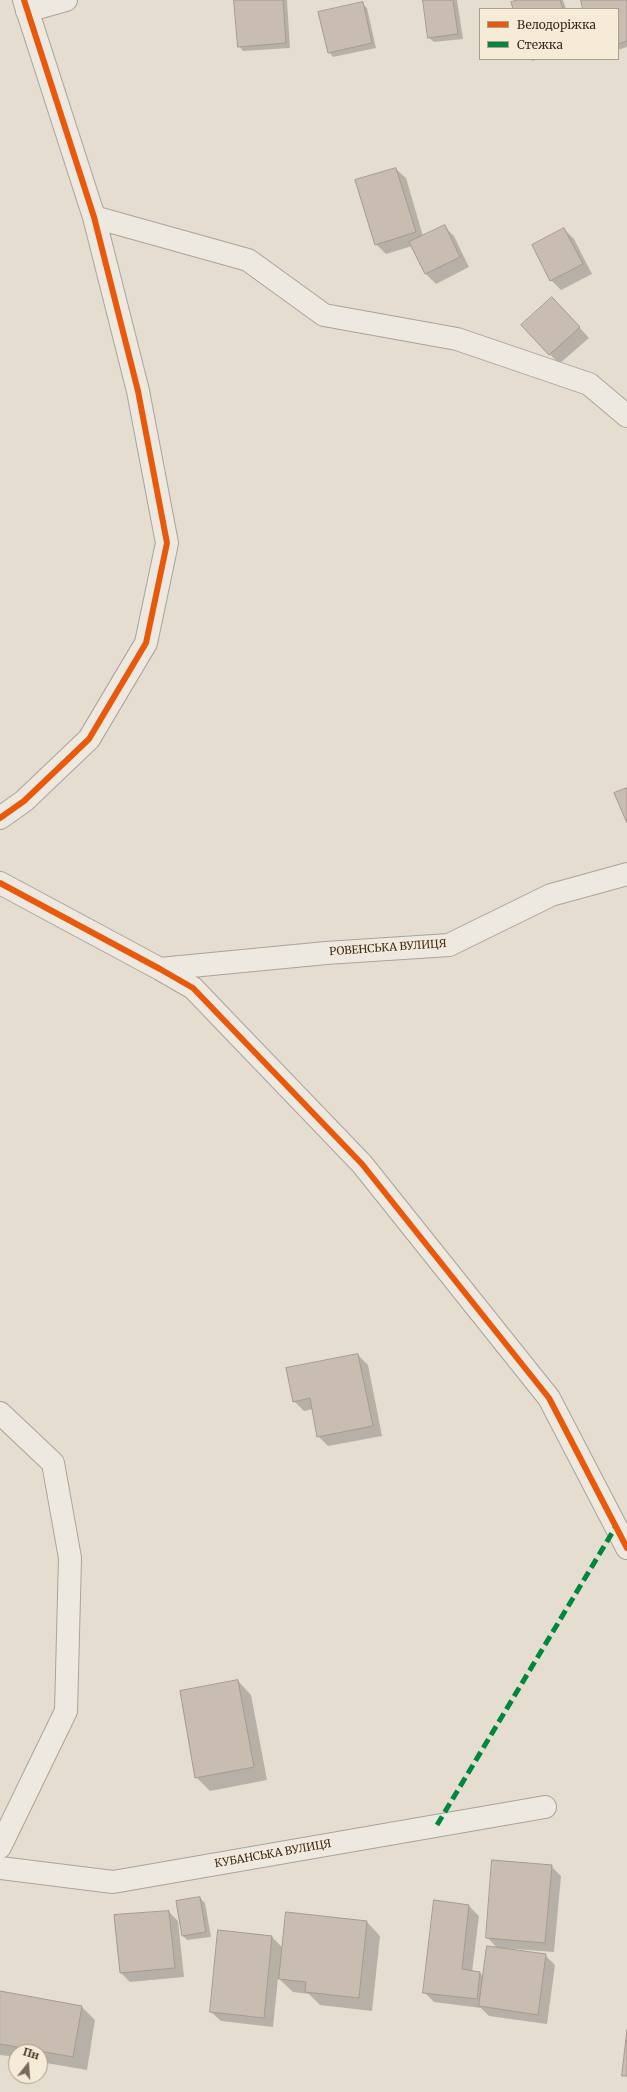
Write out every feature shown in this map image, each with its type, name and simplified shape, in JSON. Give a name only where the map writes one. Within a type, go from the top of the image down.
[{"type":"street","points":[[0,818],[24,801],[89,740],[146,643],[168,543],[138,391],[94,217],[26,5],[66,0]]},
{"type":"street","points":[[94,217],[248,260],[324,315],[457,339],[588,384],[627,416]]},
{"type":"street","name":"РОВЕНСЬКА ВУЛИЦЯ","points":[[160,968],[326,953],[449,945],[551,895],[627,874]]},
{"type":"street","points":[[0,883],[160,968],[193,988],[367,1170],[549,1398],[627,1548]]},
{"type":"street","points":[[0,1413],[54,1463],[70,1558],[66,1711],[0,1847]]},
{"type":"street","name":"КУБАНСЬКА ВУЛИЦЯ","points":[[0,1868],[113,1882],[545,1807]]},
{"type":"building","points":[[234,0],[283,0],[286,43],[238,47]]},
{"type":"building","points":[[423,0],[453,0],[458,34],[428,38]]},
{"type":"building","points":[[518,0],[560,0],[563,8],[513,8],[511,2]]},
{"type":"building","points":[[581,0],[627,0],[627,41],[619,44],[619,8],[583,8]]},
{"type":"building","points":[[363,2],[372,43],[328,53],[318,12]]},
{"type":"building","points":[[396,168],[416,232],[375,245],[355,180]]},
{"type":"building","points":[[445,225],[460,257],[425,274],[409,242]]},
{"type":"building","points":[[564,228],[583,264],[550,281],[532,245]]},
{"type":"building","points":[[552,297],[580,327],[549,355],[521,325]]},
{"type":"building","points":[[627,788],[627,823],[614,793]]},
{"type":"building","points":[[358,1354],[373,1426],[317,1437],[310,1398],[293,1402],[286,1368]]},
{"type":"building","points":[[238,1680],[254,1767],[195,1778],[180,1691]]},
{"type":"building","points":[[492,1860],[552,1865],[545,1943],[486,1938]]},
{"type":"building","points":[[200,1897],[206,1932],[182,1936],[176,1901]]},
{"type":"building","points":[[434,1900],[469,1905],[462,1969],[480,1972],[477,1999],[423,1993]]},
{"type":"building","points":[[169,1911],[175,1968],[120,1973],[114,1915]]},
{"type":"building","points":[[286,1912],[367,1921],[359,1998],[305,1992],[306,1982],[279,1979]]},
{"type":"building","points":[[218,1930],[272,1936],[264,2018],[210,2012]]},
{"type":"building","points":[[487,1946],[546,1954],[538,2015],[479,2006]]},
{"type":"building","points":[[0,1991],[82,2006],[73,2057],[48,2053],[48,2044],[8,2044],[8,2045],[0,2044]]},
{"type":"building","points":[[627,2030],[627,2076],[622,2076]]},
{"type":"marked path","points":[[437,1825],[615,1528]]},
{"type":"cycle path","points":[[0,818],[24,801],[89,739],[146,643],[167,543],[138,391],[94,217],[24,0]]},
{"type":"cycle path","points":[[0,883],[193,988],[362,1164],[549,1398],[627,1548]]}]
